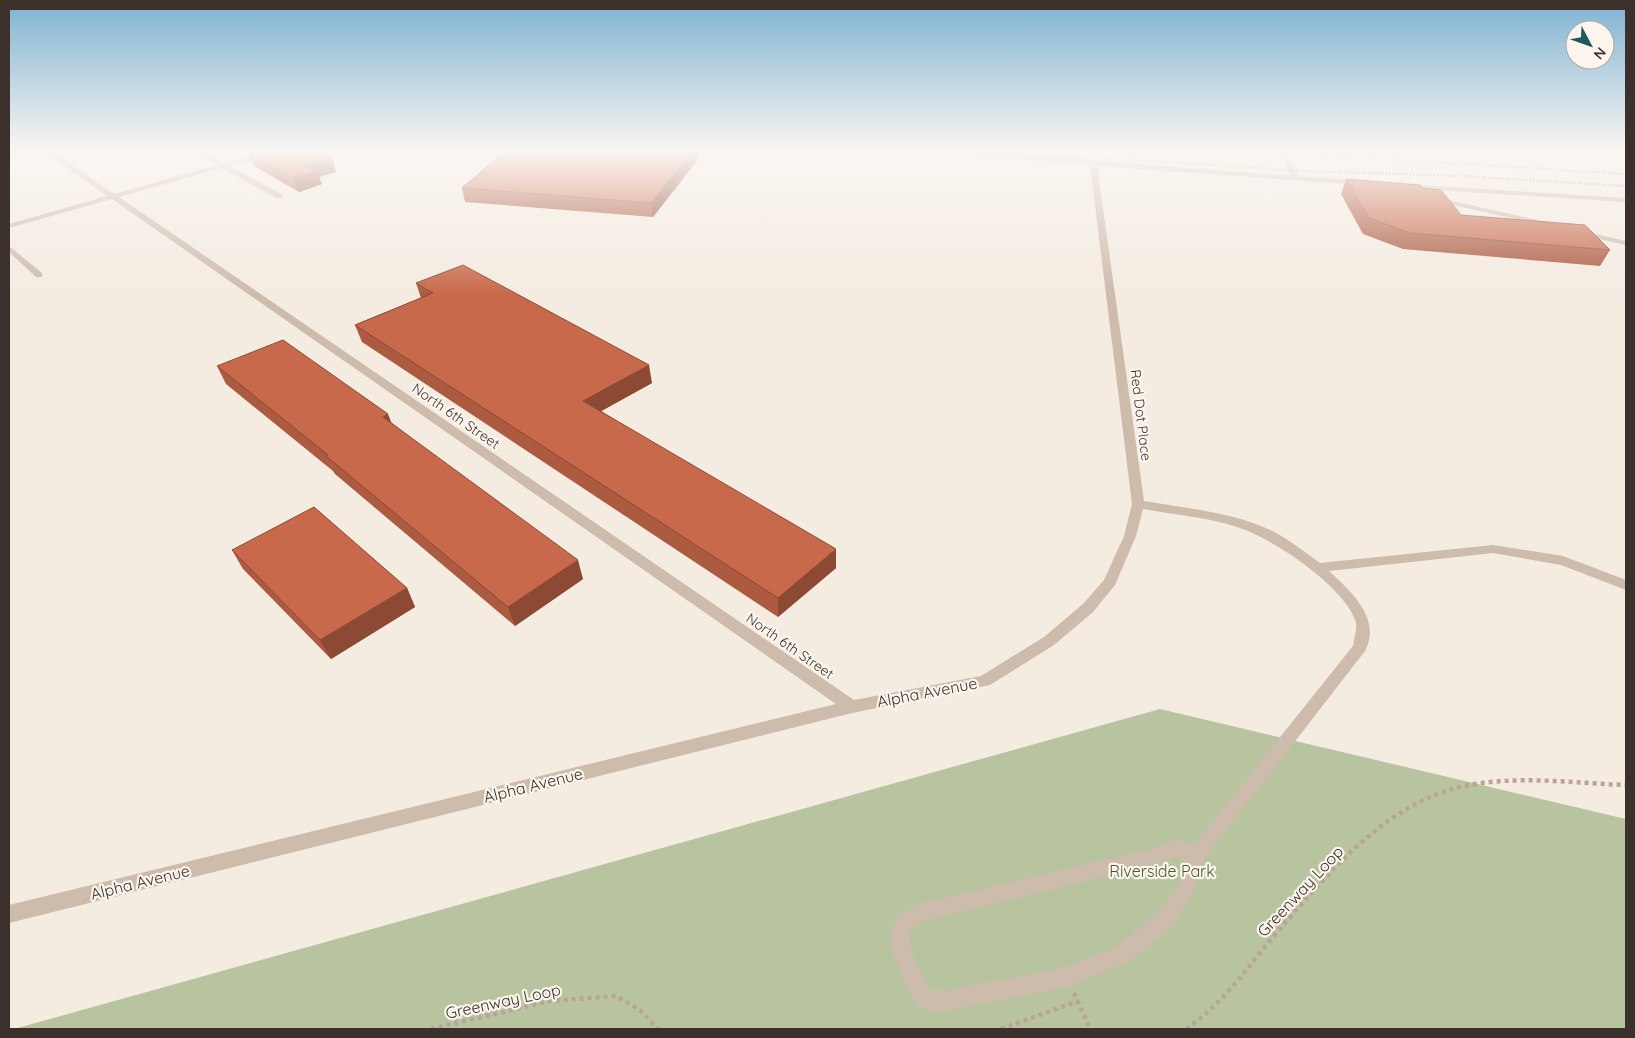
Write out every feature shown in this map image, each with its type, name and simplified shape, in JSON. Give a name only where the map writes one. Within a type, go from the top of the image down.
[{"type":"street","points":[[9,226],[111,197]]},
{"type":"street","name":"North 6th Street","points":[[114,197],[852,707]]},
{"type":"street","name":"Red Dot Place","points":[[1049,641],[1088,608],[1110,582],[1130,536],[1138,504],[1098,197]]},
{"type":"street","points":[[1438,197],[1551,225]]},
{"type":"street","points":[[1578,197],[1626,200]]},
{"type":"street","points":[[1570,230],[1626,243]]},
{"type":"street","points":[[9,248],[39,275]]},
{"type":"street","points":[[1138,504],[1238,523],[1259,530],[1279,541],[1318,568],[1353,602],[1363,624],[1360,647],[1195,857],[1190,882],[1165,920],[1123,954],[1067,977],[945,1001],[926,1000],[917,988],[901,943],[902,929],[909,918],[922,912],[1154,856],[1178,847],[1195,857]]},
{"type":"street","points":[[1318,568],[1493,549],[1563,561],[1626,585]]},
{"type":"street","name":"Alpha Avenue","points":[[9,914],[852,707],[985,681],[1049,641]]},
{"type":"path","name":"Greenway Loop","points":[[1186,1029],[1214,1006],[1328,874],[1394,819],[1425,799],[1463,786],[1489,783],[1626,785]]},
{"type":"path","points":[[1067,977],[1090,1029]]},
{"type":"path","name":"Greenway Loop","points":[[431,1029],[550,1001],[616,996],[640,1010],[658,1029]]},
{"type":"path","points":[[1001,1029],[1078,1002]]},
{"type":"green space","name":"Riverside Park","points":[[1160,709],[1626,819],[1626,1029],[14,1029]]},
{"type":"building","points":[[581,197],[656,197],[651,203]]},
{"type":"building","points":[[1357,197],[1447,197],[1461,215],[1585,225],[1610,250],[1410,233],[1369,218]]},
{"type":"building","points":[[463,265],[649,365],[583,401],[836,549],[778,598],[355,325],[433,293],[416,283]]},
{"type":"building","points":[[283,340],[388,414],[383,417],[578,560],[508,607],[326,456],[328,455],[217,366]]},
{"type":"building","points":[[314,507],[407,588],[320,640],[232,550]]}]
